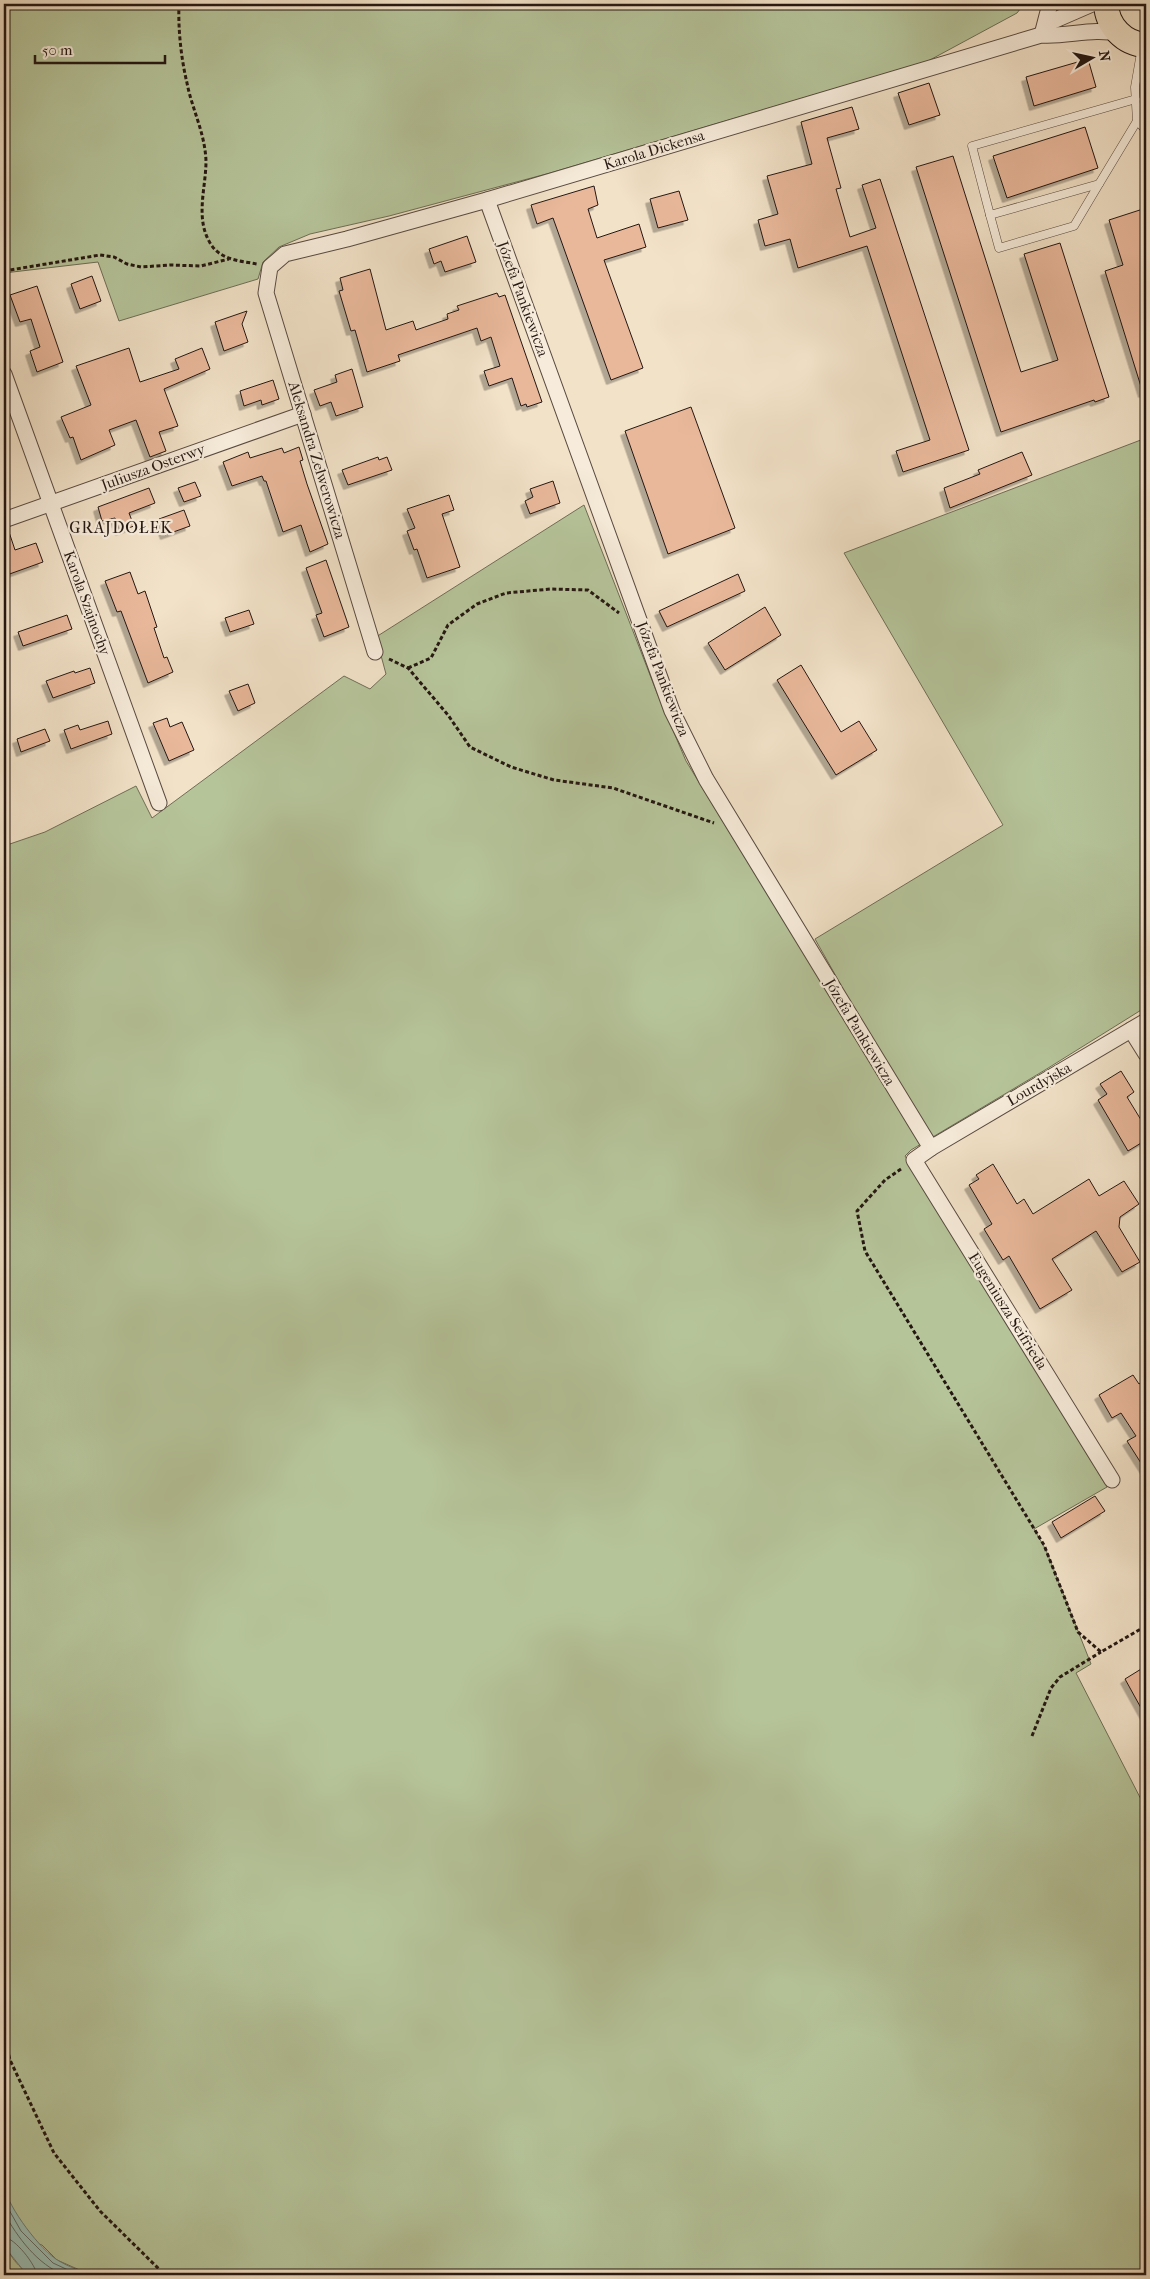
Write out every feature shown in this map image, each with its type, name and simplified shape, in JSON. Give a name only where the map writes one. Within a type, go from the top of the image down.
[{"type":"main road","points":[[1106,4],[1111,24],[1120,34],[1129,41],[1144,45]]},
{"type":"street","points":[[1044,29],[1050,4]]},
{"type":"street","name":"Karola Dickensa","points":[[270,266],[285,254],[347,239],[487,200],[1044,29],[1092,4]]},
{"type":"street","name":"Karola Dickensa","points":[[1044,29],[1057,36],[1105,30],[1120,34]]},
{"type":"street","name":"Józefa Pankiewicza","points":[[487,200],[672,711],[706,779],[931,1148]]},
{"type":"street","name":"Aleksandra Zelwerowicza","points":[[270,266],[266,293],[375,652]]},
{"type":"street","name":"Karola Szajnochy","points":[[4,374],[160,803]]},
{"type":"street","name":"Juliusza Osterwy","points":[[4,520],[302,414]]},
{"type":"street","name":"Lourdyjska","points":[[931,1148],[1146,1021]]},
{"type":"street","points":[[1131,1030],[1146,1054]]},
{"type":"street","points":[[914,1160],[931,1148]]},
{"type":"street","name":"Eugeniusza Seifrieda","points":[[914,1160],[1112,1480]]},
{"type":"lane","points":[[1136,99],[972,146],[999,248],[1074,226],[1137,121],[1136,99],[1135,87],[1144,45]]},
{"type":"lane","points":[[1137,121],[1146,130]]},
{"type":"lane","points":[[990,215],[1098,184]]},
{"type":"path","points":[[179,4],[182,56],[187,84],[203,138],[205,152],[202,208],[204,231],[213,247],[229,259]]},
{"type":"path","points":[[4,271],[100,255],[141,267],[170,265],[201,266],[229,259],[270,266]]},
{"type":"path","points":[[408,668],[431,658],[448,625],[477,604],[506,593],[551,589],[588,590],[618,612],[630,625],[641,624]]},
{"type":"path","points":[[375,652],[408,668],[448,715],[470,747],[511,767],[554,780],[613,788],[738,832]]},
{"type":"path","points":[[914,1160],[886,1180],[857,1211],[865,1251],[1044,1545],[1078,1632],[1101,1652]]},
{"type":"path","points":[[1032,1736],[1051,1688],[1060,1678],[1146,1626]]},
{"type":"path","points":[[4,2036],[10,2060],[54,2153],[100,2211],[165,2275]]},
{"type":"green space","points":[[4,4],[800,4],[804,6],[814,4],[1024,4],[1017,13],[928,61],[550,173],[389,216],[310,234],[279,247],[263,262],[258,279],[119,321],[98,262],[4,273]]},
{"type":"green space","points":[[1146,438],[1146,1007],[911,1150],[905,1156],[1107,1487],[1034,1529],[1046,1550],[1091,1664],[1076,1673],[1146,1809],[1146,2275],[91,2275],[57,2260],[42,2245],[22,2239],[4,2193],[4,846],[45,832],[136,786],[152,818],[344,676],[370,689],[386,674],[376,637],[584,505],[657,693],[686,761],[733,838],[769,891],[827,992],[841,985],[815,939],[1003,825],[844,553]]},
{"type":"green space","points":[[4,2238],[8,2250],[15,2261],[23,2269],[34,2275],[4,2275]]},
{"type":"water","points":[[4,2187],[12,2206],[26,2228],[43,2248],[59,2261],[91,2275],[27,2275],[4,2246]]},
{"type":"building","points":[[1088,59],[1096,87],[1034,106],[1026,77]]},
{"type":"building","points":[[929,83],[940,115],[909,125],[898,93]]},
{"type":"building","points":[[852,107],[859,129],[827,138],[841,188],[836,189],[850,237],[876,228],[862,185],[880,179],[969,450],[903,472],[896,451],[930,440],[867,246],[798,268],[790,239],[765,246],[758,220],[778,214],[767,176],[812,164],[801,122]]},
{"type":"building","points":[[1085,127],[1098,168],[1007,198],[993,156]]},
{"type":"building","points":[[953,156],[1021,372],[1058,360],[1024,254],[1060,243],[1109,397],[1095,402],[1094,400],[1001,432],[916,167]]},
{"type":"building","points":[[594,186],[598,205],[588,209],[597,238],[639,224],[646,247],[604,260],[643,368],[611,380],[553,218],[537,224],[531,205]]},
{"type":"building","points":[[679,191],[688,220],[658,228],[650,199]]},
{"type":"building","points":[[1146,208],[1146,392],[1143,393],[1105,271],[1123,265],[1109,220]]},
{"type":"building","points":[[467,236],[476,262],[445,272],[441,261],[434,264],[429,249]]},
{"type":"building","points":[[370,269],[386,330],[413,321],[416,330],[448,319],[447,314],[459,310],[457,306],[497,293],[499,297],[505,295],[542,402],[527,407],[526,404],[521,406],[512,378],[489,386],[484,371],[500,366],[491,337],[481,341],[477,328],[398,355],[400,361],[367,372],[355,330],[351,331],[339,291],[343,290],[340,278]]},
{"type":"building","points":[[92,276],[101,301],[80,309],[71,284]]},
{"type":"building","points":[[37,286],[63,362],[37,372],[30,351],[40,347],[31,319],[20,322],[10,295]]},
{"type":"building","points":[[247,311],[242,324],[248,342],[224,351],[215,322]]},
{"type":"building","points":[[129,348],[140,382],[179,369],[175,359],[202,348],[210,369],[164,389],[178,426],[159,432],[166,451],[150,457],[136,420],[109,430],[115,445],[81,460],[73,437],[70,438],[61,417],[91,405],[76,366]]},
{"type":"building","points":[[352,369],[363,407],[336,416],[331,402],[320,406],[314,390],[337,382],[335,375]]},
{"type":"building","points":[[273,380],[279,399],[262,405],[261,400],[244,406],[240,391]]},
{"type":"building","points":[[691,407],[735,528],[668,554],[625,431]]},
{"type":"building","points":[[299,447],[303,460],[300,461],[328,544],[310,552],[301,525],[283,532],[266,481],[264,481],[262,476],[232,486],[223,462],[248,452],[250,458],[282,448],[284,453]]},
{"type":"building","points":[[1022,452],[1032,475],[950,508],[944,488],[980,474],[978,470]]},
{"type":"building","points":[[378,457],[379,460],[387,457],[392,470],[348,485],[342,470]]},
{"type":"building","points":[[553,481],[560,503],[530,514],[525,501],[533,497],[530,489]]},
{"type":"building","points":[[195,482],[201,496],[184,502],[178,488]]},
{"type":"building","points":[[149,488],[155,503],[129,513],[134,526],[120,531],[115,518],[102,521],[98,507]]},
{"type":"building","points":[[449,495],[454,510],[442,514],[460,567],[427,578],[417,549],[414,550],[407,531],[415,528],[407,509]]},
{"type":"building","points":[[184,510],[190,526],[165,535],[159,519]]},
{"type":"building","points":[[4,529],[8,529],[15,550],[36,543],[43,562],[4,576]]},
{"type":"building","points":[[326,560],[349,627],[324,637],[316,615],[322,613],[306,568]]},
{"type":"building","points":[[130,572],[138,594],[145,591],[157,627],[154,628],[164,658],[167,657],[173,672],[148,683],[121,611],[117,612],[105,581]]},
{"type":"building","points":[[738,574],[745,591],[667,627],[659,611]]},
{"type":"building","points":[[765,607],[781,635],[725,670],[708,643]]},
{"type":"building","points":[[249,610],[254,624],[230,632],[225,618]]},
{"type":"building","points":[[67,615],[72,629],[23,646],[18,632]]},
{"type":"building","points":[[801,665],[841,732],[859,721],[877,750],[836,775],[777,680]]},
{"type":"building","points":[[90,668],[95,683],[53,698],[46,681],[74,671],[75,673]]},
{"type":"building","points":[[248,684],[255,703],[238,711],[229,691]]},
{"type":"building","points":[[167,718],[170,727],[182,722],[194,750],[169,761],[153,723]]},
{"type":"building","points":[[108,721],[112,734],[71,749],[64,730],[78,725],[80,730]]},
{"type":"building","points":[[45,729],[50,741],[21,752],[17,739]]},
{"type":"building","points":[[1121,1071],[1134,1092],[1127,1097],[1146,1128],[1146,1140],[1128,1151],[1098,1100],[1107,1094],[1100,1084]]},
{"type":"building","points":[[993,1164],[1017,1204],[1024,1199],[1033,1214],[1089,1179],[1099,1196],[1124,1181],[1139,1204],[1120,1217],[1119,1227],[1140,1262],[1122,1272],[1096,1231],[1052,1259],[1072,1290],[1040,1309],[1009,1256],[1003,1260],[984,1229],[992,1224],[969,1185],[979,1179],[976,1175]]},
{"type":"building","points":[[1133,1375],[1139,1384],[1146,1379],[1146,1471],[1127,1441],[1136,1436],[1121,1413],[1112,1418],[1099,1395]]},
{"type":"building","points":[[1095,1496],[1105,1511],[1061,1538],[1052,1522]]},
{"type":"building","points":[[1146,1666],[1146,1717],[1125,1679]]},
{"type":"district","name":"GRAJDOŁEK","points":[[121,527]]}]
